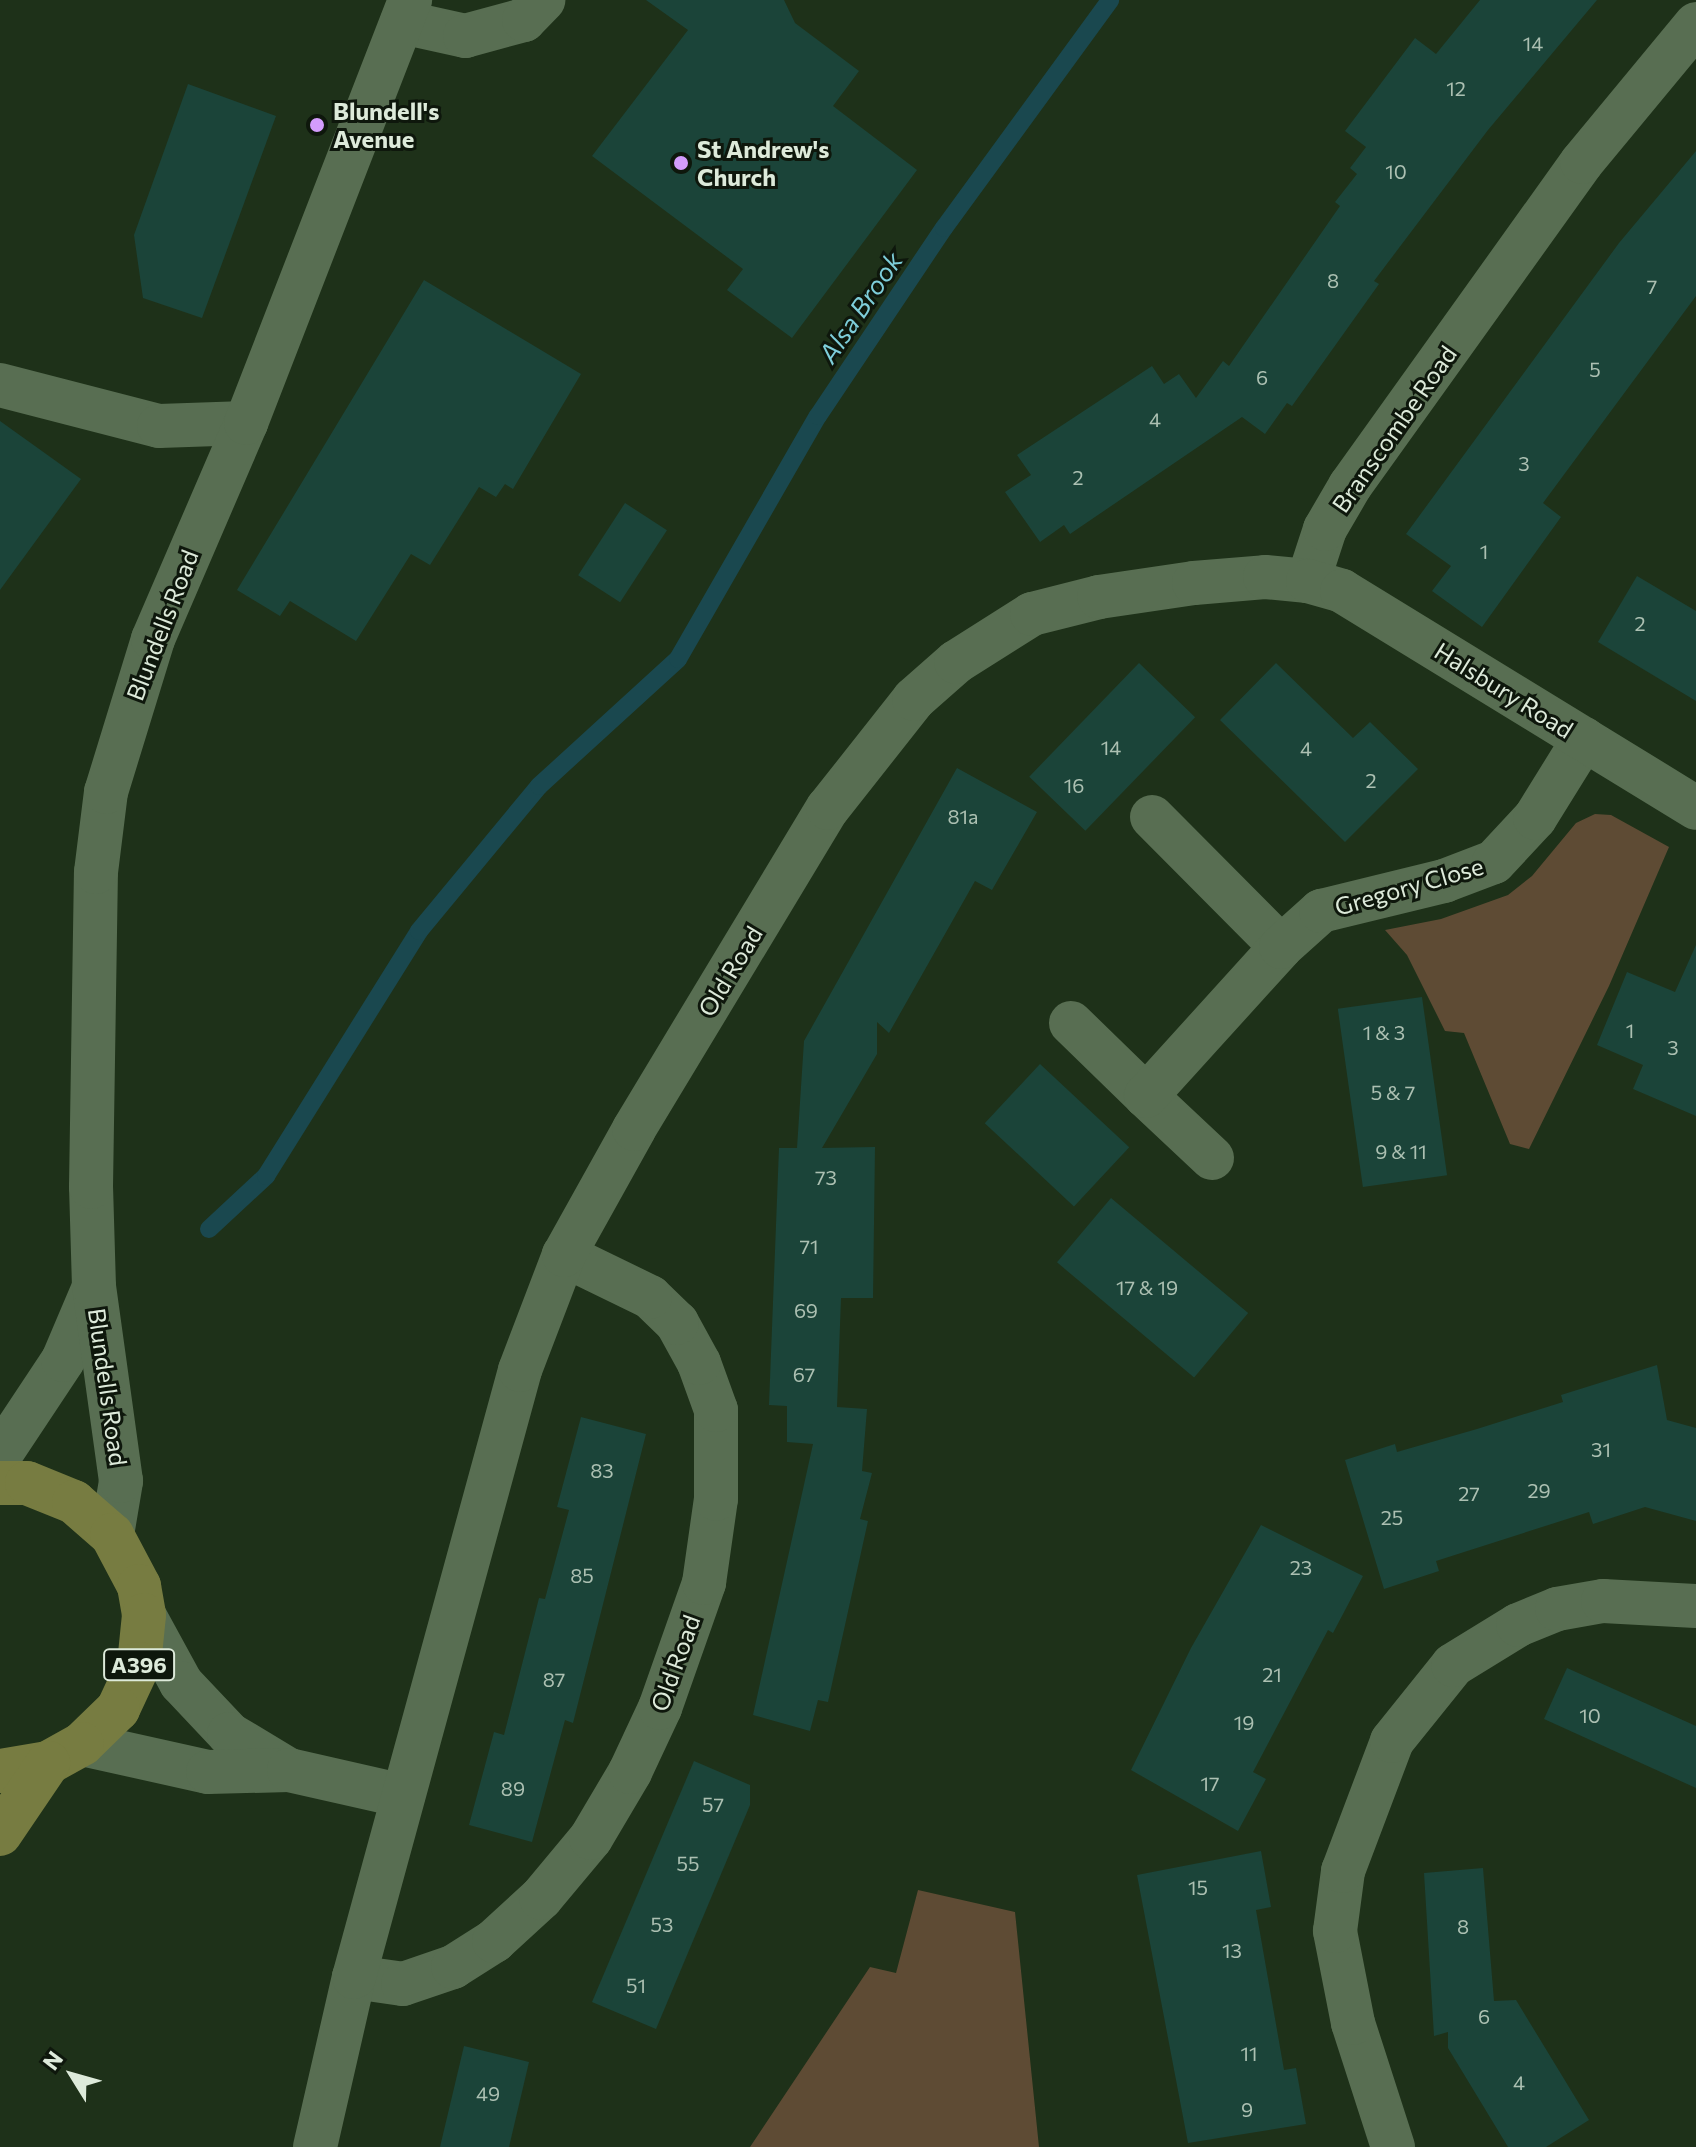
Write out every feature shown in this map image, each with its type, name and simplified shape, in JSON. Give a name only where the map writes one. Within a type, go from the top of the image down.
[{"type":"main road","name":"A396","points":[[0,1483],[27,1483],[74,1502],[112,1535],[139,1586],[144,1615],[139,1664],[123,1698],[65,1753],[0,1834]]},
{"type":"main road","points":[[0,1771],[65,1753]]},
{"type":"street","points":[[406,11],[465,36],[524,20],[543,0]]},
{"type":"street","name":"Blundells Road","points":[[112,1535],[121,1481],[94,1287],[96,872],[106,792],[153,639],[246,423],[406,11]]},
{"type":"street","name":"Branscombe Road","points":[[1308,581],[1325,529],[1350,486],[1582,162],[1696,24]]},
{"type":"street","points":[[0,385],[159,426],[246,423]]},
{"type":"street","name":"Old Road","points":[[315,2147],[354,1977],[520,1370],[564,1255],[634,1129],[828,808],[914,699],[956,662],[1032,614],[1099,597],[1194,583],[1265,577],[1308,581]]},
{"type":"street","name":"Halsbury Road","points":[[1308,581],[1342,591],[1696,808]]},
{"type":"street","name":"Gregory Close","points":[[1146,1096],[1281,947],[1321,911],[1444,881],[1494,862],[1535,818],[1584,739]]},
{"type":"street","points":[[1152,817],[1281,947]]},
{"type":"street","points":[[1071,1023],[1212,1158]]},
{"type":"street","name":"Old Road","points":[[354,1977],[403,1984],[453,1967],[494,1941],[541,1898],[591,1838],[630,1772],[660,1708],[704,1583],[716,1499],[716,1410],[699,1363],[677,1323],[650,1297],[564,1255]]},
{"type":"street","name":"Blundells Road","points":[[0,1455],[63,1360],[94,1287]]},
{"type":"street","points":[[1393,2147],[1353,2023],[1335,1931],[1343,1871],[1392,1741],[1453,1665],[1518,1625],[1557,1609],[1603,1601],[1696,1606]]},
{"type":"street","points":[[144,1615],[181,1683],[229,1734],[289,1770]]},
{"type":"street","points":[[65,1753],[208,1772],[289,1770],[403,1796]]},
{"type":"shaded area","points":[[1595,814],[1611,815],[1669,847],[1609,986],[1529,1149],[1510,1144],[1464,1033],[1445,1031],[1407,955],[1385,930],[1441,919],[1508,895],[1532,876],[1576,823]]},
{"type":"shaded area","points":[[918,1890],[1015,1912],[1039,2147],[750,2147],[870,1967],[896,1973]]},
{"type":"building","name":"St Andrew's Church","points":[[646,0],[784,0],[795,23],[859,71],[833,106],[917,170],[792,338],[727,290],[743,269],[592,156],[688,30]]},
{"type":"building","points":[[1480,0],[1597,0],[1488,130],[1374,281],[1379,284],[1292,406],[1287,403],[1265,434],[1242,417],[1070,534],[1064,525],[1040,542],[1005,492],[1031,475],[1017,455],[1152,366],[1164,384],[1179,374],[1196,398],[1223,361],[1229,366],[1340,206],[1335,202],[1357,174],[1350,168],[1366,147],[1345,131],[1415,38],[1436,54]]},
{"type":"building","points":[[188,84],[276,116],[202,318],[143,298],[134,235]]},
{"type":"building","points":[[1696,151],[1696,296],[1543,503],[1561,517],[1482,627],[1432,591],[1451,566],[1406,534],[1619,243]]},
{"type":"building","points":[[424,280],[581,374],[513,489],[505,484],[496,497],[479,487],[430,565],[411,554],[356,641],[290,601],[280,616],[237,590]]},
{"type":"building","points":[[0,421],[81,479],[0,590]]},
{"type":"building","points":[[625,503],[667,530],[620,602],[578,575]]},
{"type":"building","points":[[1637,576],[1696,611],[1696,701],[1598,642]]},
{"type":"building","points":[[1139,663],[1195,717],[1085,831],[1029,777]]},
{"type":"building","points":[[1276,663],[1353,738],[1370,722],[1418,769],[1345,842],[1220,720]]},
{"type":"building","points":[[957,768],[1037,812],[992,890],[975,881],[889,1033],[877,1022],[877,1054],[822,1148],[875,1147],[873,1298],[841,1298],[837,1407],[867,1409],[862,1471],[872,1473],[860,1519],[868,1521],[828,1702],[818,1700],[810,1731],[753,1715],[813,1444],[787,1442],[787,1406],[769,1405],[779,1148],[797,1148],[804,1041]]},
{"type":"building","points":[[1696,945],[1696,1116],[1633,1089],[1643,1065],[1597,1045],[1627,972],[1675,992]]},
{"type":"building","points":[[1422,997],[1447,1175],[1363,1187],[1338,1009]]},
{"type":"building","points":[[1040,1064],[1129,1147],[1074,1206],[985,1123]]},
{"type":"building","points":[[1111,1198],[1248,1313],[1194,1377],[1057,1262]]},
{"type":"building","points":[[1657,1365],[1667,1420],[1696,1428],[1696,1521],[1645,1507],[1593,1524],[1589,1512],[1436,1561],[1439,1571],[1384,1589],[1345,1460],[1395,1444],[1397,1452],[1477,1429],[1563,1402],[1561,1395]]},
{"type":"building","points":[[581,1417],[646,1434],[573,1723],[565,1720],[532,1842],[469,1825],[494,1732],[504,1735],[539,1598],[545,1599],[569,1510],[557,1507]]},
{"type":"building","points":[[1261,1525],[1363,1576],[1333,1633],[1328,1630],[1253,1772],[1266,1779],[1238,1831],[1131,1770],[1191,1648]]},
{"type":"building","points":[[1567,1668],[1696,1726],[1696,1788],[1544,1719]]},
{"type":"building","points":[[694,1761],[750,1785],[750,1805],[656,2029],[592,2002]]},
{"type":"building","points":[[1261,1851],[1271,1907],[1256,1910],[1284,2070],[1296,2068],[1306,2124],[1188,2143],[1137,1875]]},
{"type":"building","points":[[1483,1868],[1494,2001],[1516,2000],[1589,2120],[1546,2147],[1508,2147],[1448,2048],[1448,2032],[1434,2036],[1424,1873]]},
{"type":"building","points":[[464,2046],[529,2062],[509,2147],[440,2147]]},
{"type":"waterway","name":"Alsa Brook","points":[[209,1229],[266,1176],[419,931],[539,786],[678,659],[818,416],[944,228],[1110,0]]},
{"type":"place","name":"Blundell's Avenue","points":[[317,125]]},
{"type":"place","name":"St Andrew's Church","points":[[681,163]]}]
